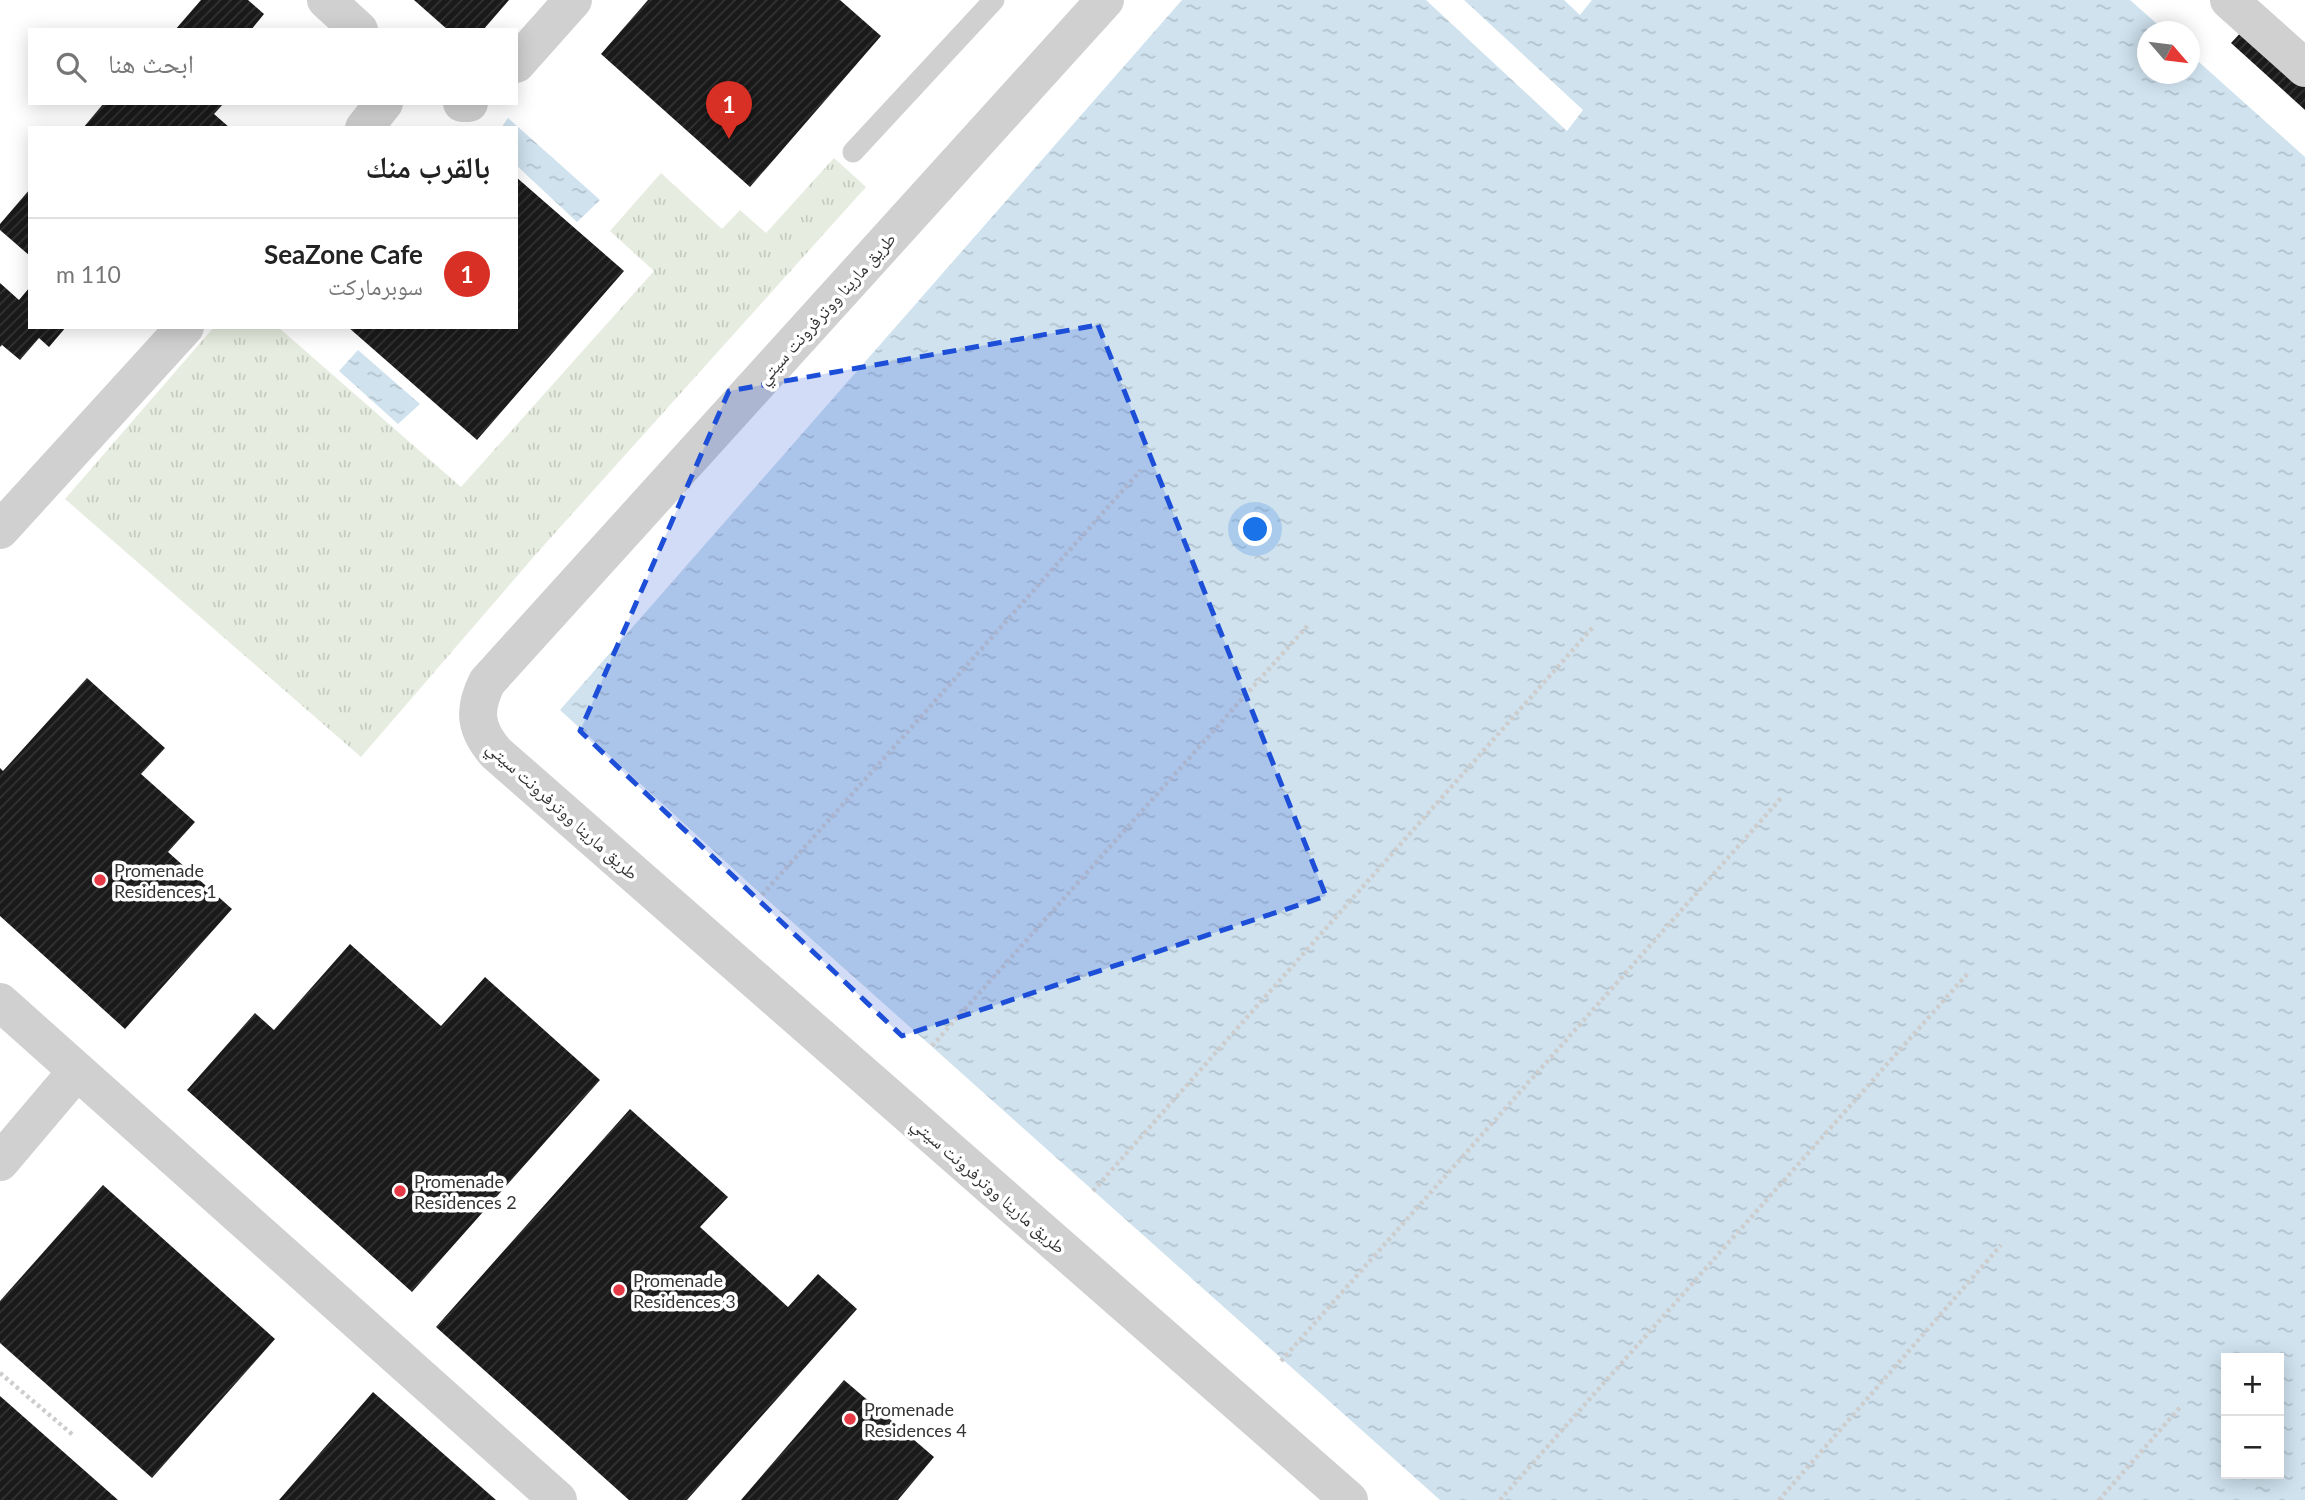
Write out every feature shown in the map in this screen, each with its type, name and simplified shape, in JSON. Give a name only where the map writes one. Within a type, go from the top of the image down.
[{"type":"street","points":[[326,0],[357,28]]},
{"type":"street","points":[[518,62],[573,0]]},
{"type":"street","name":"طريق مارينا ووترفرونت سيتي","points":[[1105,0],[487,682],[478,700],[477,719],[482,738],[496,752],[1349,1500]]},
{"type":"street","points":[[2230,0],[2305,68]]},
{"type":"street","points":[[366,126],[382,105]]},
{"type":"street","points":[[0,530],[183,329]]},
{"type":"street","points":[[0,1002],[558,1500]]},
{"type":"street","points":[[0,1161],[77,1071]]},
{"type":"lane","points":[[853,152],[994,0]]},
{"type":"path","points":[[762,895],[1141,470]]},
{"type":"path","points":[[932,1046],[1309,624]]},
{"type":"path","points":[[1093,1191],[1594,626]]},
{"type":"path","points":[[1281,1361],[1782,797]]},
{"type":"path","points":[[1500,1500],[1969,972]]},
{"type":"path","points":[[1779,1500],[2001,1245]]},
{"type":"path","points":[[0,1373],[73,1435]]},
{"type":"path","points":[[2099,1500],[2182,1405]]},
{"type":"highlighted area","points":[[1098,325],[1326,896],[902,1036],[580,731],[729,391]]},
{"type":"green space","points":[[834,158],[866,187],[537,553],[361,757],[65,499],[212,329],[280,329],[461,487],[654,271],[610,231],[661,173],[722,229],[740,210],[766,233]]},
{"type":"water","points":[[1182,0],[1426,0],[1567,131],[1583,110],[1464,0],[1564,0],[1580,15],[1592,0],[2130,0],[2154,21],[2137,21],[2137,84],[2200,84],[2200,63],[2305,157],[2305,1500],[1440,1500],[762,895],[560,710]]},
{"type":"water","points":[[508,118],[517,126],[502,126]]},
{"type":"water","points":[[518,127],[600,200],[577,222],[518,167]]},
{"type":"water","points":[[358,350],[420,404],[398,424],[339,371]]},
{"type":"building","points":[[201,0],[248,0],[264,14],[253,28],[177,28]]},
{"type":"building","points":[[414,0],[509,0],[485,28],[446,28]]},
{"type":"building","points":[[648,0],[840,0],[881,36],[750,187],[601,54]]},
{"type":"building","points":[[2245,28],[2305,83],[2305,110],[2231,43]]},
{"type":"building","points":[[102,105],[222,105],[214,114],[228,126],[85,126]]},
{"type":"building","points":[[518,179],[624,271],[477,440],[350,329],[518,329]]},
{"type":"building","points":[[28,191],[28,254],[0,230],[0,224]]},
{"type":"building","points":[[0,283],[19,300],[28,289],[28,329],[64,329],[49,347],[39,338],[20,360],[2,345],[0,347]]},
{"type":"building","name":"Promenade Residences 1","points":[[87,678],[165,748],[141,774],[195,822],[168,852],[232,909],[125,1029],[0,916],[0,768],[3,771]]},
{"type":"building","name":"Promenade Residences 2","points":[[350,944],[441,1026],[485,977],[600,1080],[412,1292],[187,1090],[255,1013],[274,1030]]},
{"type":"building","name":"Promenade Residences 3","points":[[630,1109],[728,1197],[700,1227],[788,1307],[818,1274],[857,1309],[687,1500],[629,1500],[436,1327]]},
{"type":"building","points":[[103,1185],[275,1339],[152,1478],[0,1343],[0,1301]]},
{"type":"building","name":"Promenade Residences 4","points":[[844,1380],[934,1457],[898,1500],[741,1500]]},
{"type":"building","points":[[373,1392],[496,1500],[279,1500]]},
{"type":"building","points":[[0,1396],[118,1500],[0,1500]]},
{"type":"place","name":"SeaZone Cafe","points":[[729,139]]},
{"type":"place","name":"Promenade Residences 1","points":[[100,880]]},
{"type":"place","name":"Promenade Residences 2","points":[[400,1191]]},
{"type":"place","name":"Promenade Residences 3","points":[[619,1290]]},
{"type":"place","name":"Promenade Residences 4","points":[[850,1419]]}]
